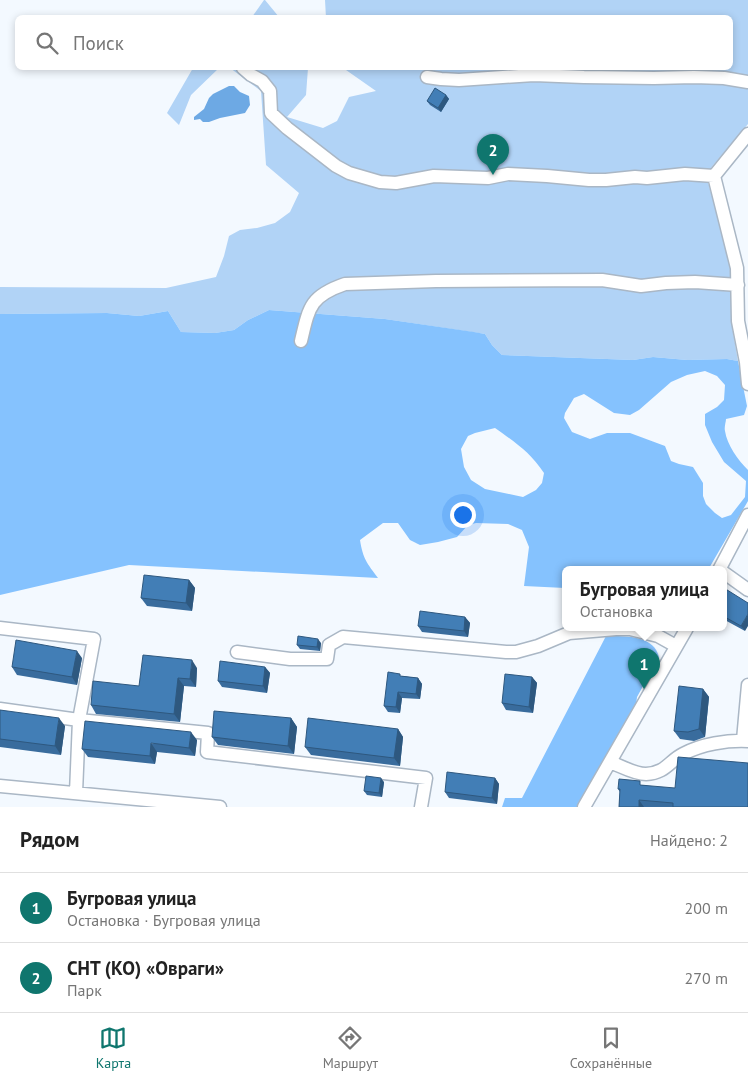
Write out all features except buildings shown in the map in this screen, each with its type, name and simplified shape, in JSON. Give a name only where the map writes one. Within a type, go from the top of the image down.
[{"type":"street","points":[[245,70],[251,76],[262,81],[270,91],[271,112],[287,128],[336,166],[349,173],[380,182],[396,183],[434,176],[488,178],[508,174],[589,180],[647,178],[685,174],[714,176]]},
{"type":"street","points":[[427,77],[459,80],[534,74],[584,78],[724,78],[748,82]]},
{"type":"street","points":[[714,176],[748,134]]},
{"type":"street","points":[[714,176],[738,268],[738,321],[748,384]]},
{"type":"street","points":[[301,341],[311,306],[320,296],[332,288],[345,284],[436,281],[602,280],[641,286],[695,282],[738,286]]},
{"type":"street","points":[[723,566],[748,515]]},
{"type":"street","points":[[727,574],[748,590]]},
{"type":"street","points":[[0,628],[94,639],[79,720],[76,793]]},
{"type":"street","points":[[238,652],[290,659],[327,659],[329,645],[343,637],[516,652],[538,646],[569,633],[592,631]]},
{"type":"street","points":[[635,631],[658,636],[676,646]]},
{"type":"street","points":[[585,806],[684,631]]},
{"type":"street","points":[[610,762],[637,773],[647,774],[660,771],[672,764],[681,755],[692,750],[720,743],[745,741],[748,685]]},
{"type":"street","points":[[0,709],[79,720],[208,733],[207,752],[426,778],[421,807]]},
{"type":"street","points":[[0,786],[220,807]]},
{"type":"shaded area","points":[[265,0],[277,15],[253,15]]},
{"type":"shaded area","points":[[325,0],[748,0],[748,124],[710,169],[708,182],[731,265],[731,320],[738,361],[653,357],[633,360],[502,355],[485,334],[385,319],[269,310],[248,320],[234,330],[215,333],[181,332],[168,311],[139,316],[107,313],[0,314],[0,287],[166,288],[216,277],[229,236],[240,230],[275,223],[290,212],[299,193],[266,165],[261,91],[233,70],[308,70],[306,95],[287,117],[323,128],[337,121],[349,97],[376,91],[346,70],[733,70],[733,15],[326,15]]},
{"type":"shaded area","points":[[192,70],[217,70],[191,95],[179,125],[167,113]]},
{"type":"shaded area","points":[[229,86],[234,86],[240,92],[249,96],[250,105],[245,113],[209,122],[203,122],[200,119],[194,120],[194,117],[204,109],[213,94]]},
{"type":"shaded area","points":[[269,310],[385,319],[485,334],[502,355],[633,360],[653,357],[738,361],[747,406],[744,415],[726,419],[725,429],[731,447],[748,470],[748,501],[710,566],[562,566],[562,588],[524,586],[529,547],[522,530],[508,524],[476,523],[468,525],[457,537],[420,545],[410,540],[398,523],[383,523],[360,540],[366,560],[378,578],[129,565],[0,595],[0,314],[107,313],[139,316],[168,311],[181,332],[215,333],[234,330],[248,320]],"holes":[[[705,371],[717,376],[725,385],[724,400],[705,414],[705,425],[712,442],[724,462],[746,481],[745,497],[731,515],[722,518],[706,504],[703,496],[703,483],[693,467],[671,461],[665,446],[630,433],[607,433],[590,439],[572,432],[564,418],[574,398],[584,394],[614,413],[630,415],[639,410],[671,382],[687,375]],[[495,428],[528,453],[544,473],[542,483],[536,490],[523,497],[485,489],[471,480],[464,467],[461,449],[468,436]]]},
{"type":"shaded area","points":[[606,636],[638,638],[651,644],[659,657],[637,697],[636,705],[577,807],[502,807],[505,798],[522,798]]},
{"type":"place","name":"СНТ (КО) «Овраги»","points":[[493,175]]},
{"type":"place","name":"Бугровая улица","points":[[644,689]]}]
